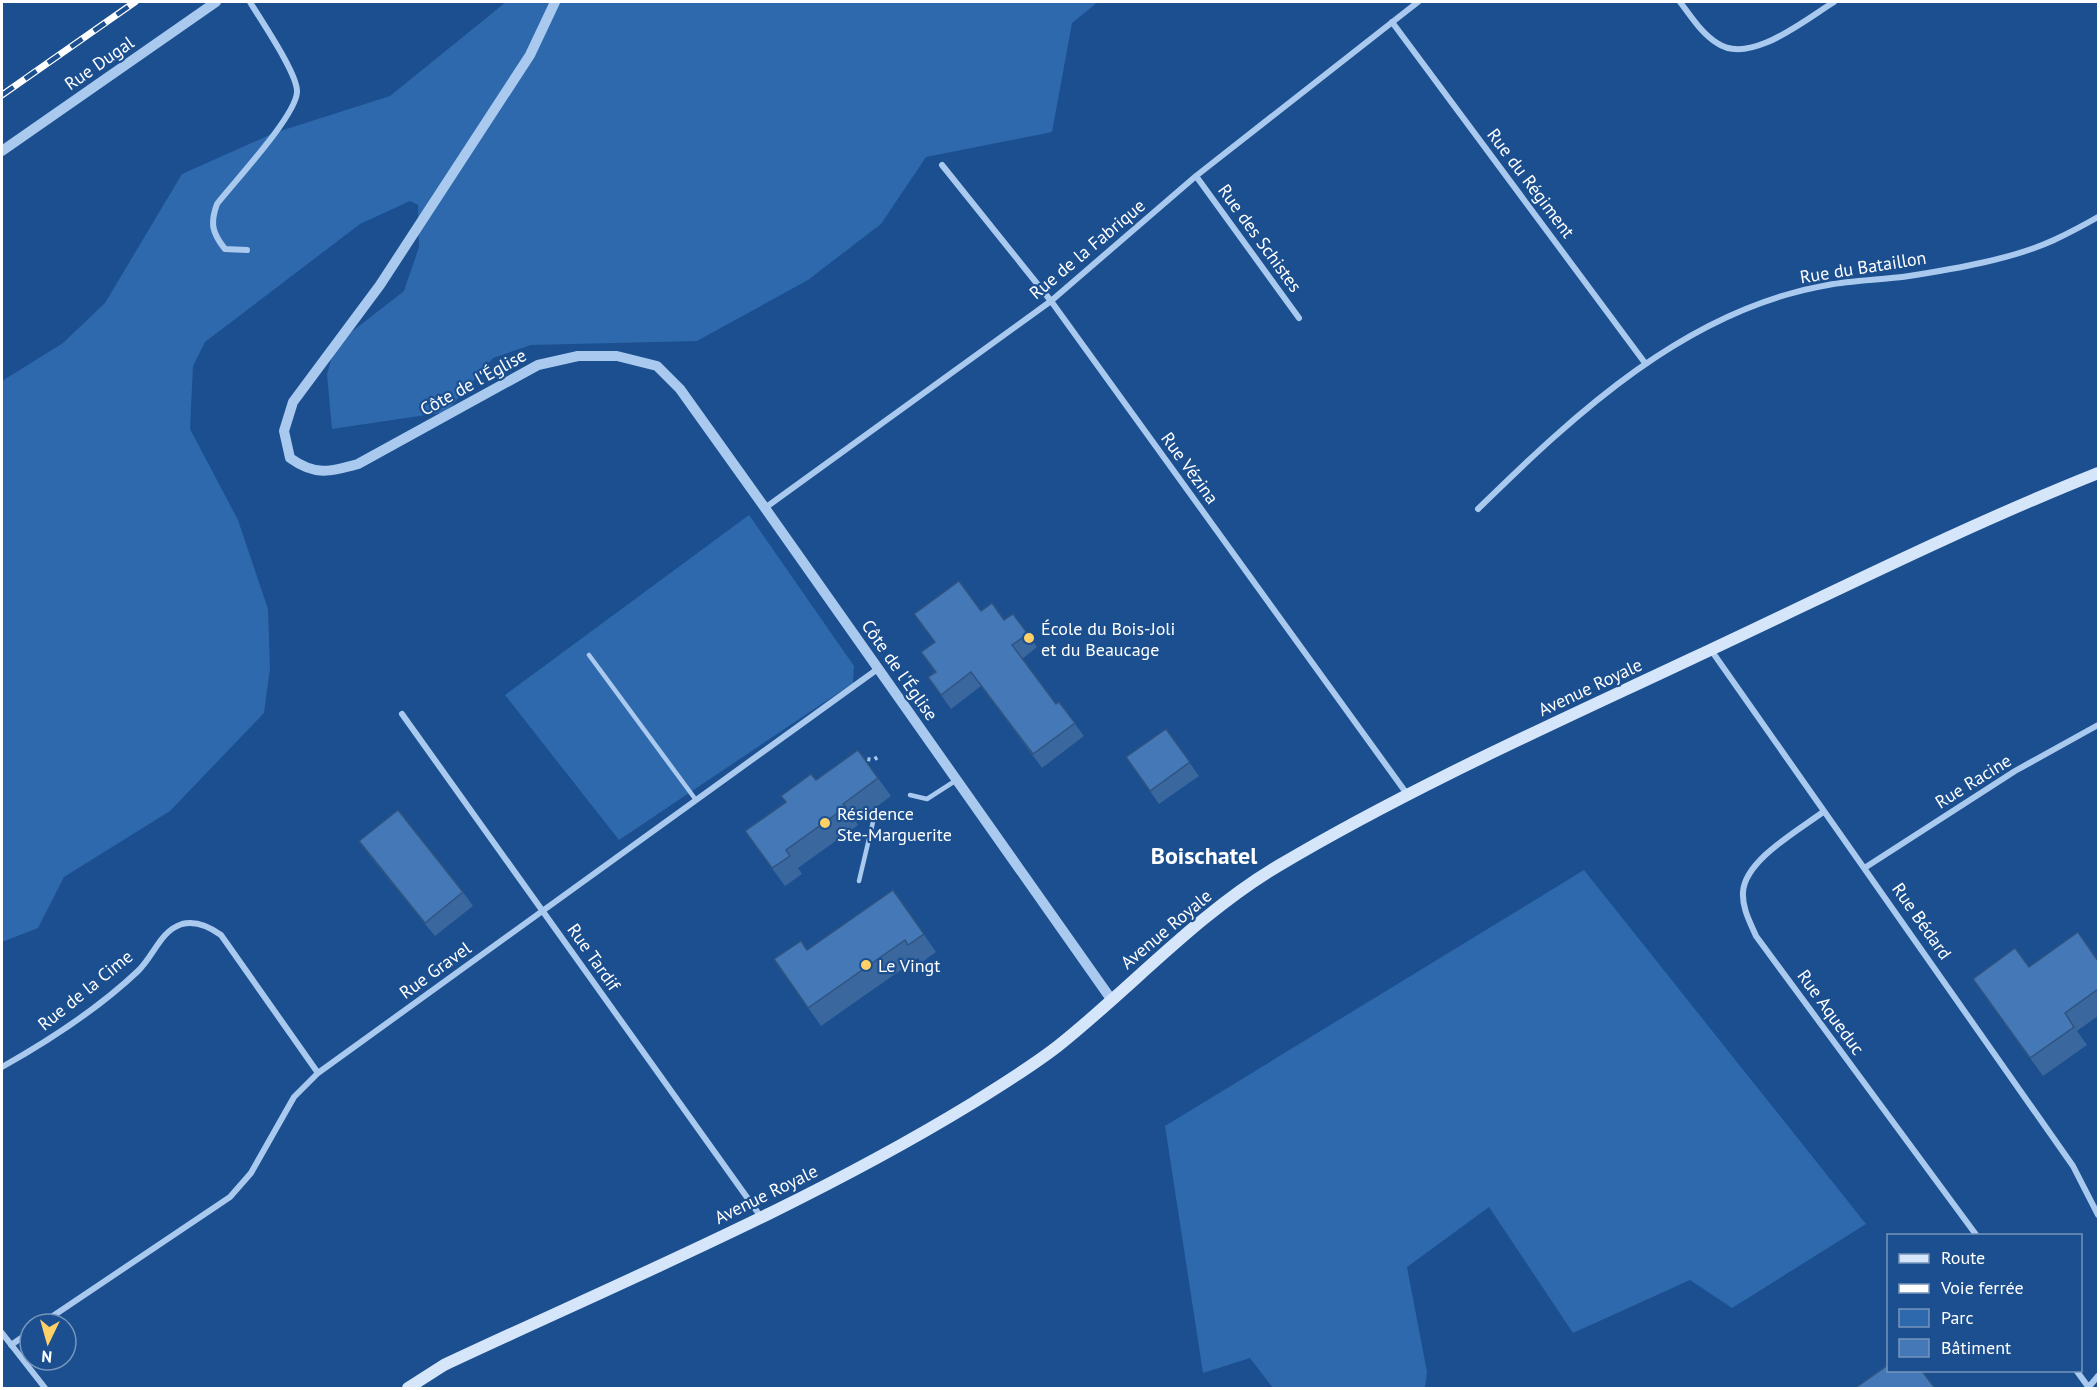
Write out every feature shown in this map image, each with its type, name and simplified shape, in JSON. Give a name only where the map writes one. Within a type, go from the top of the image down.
[{"type":"main road","name":"Avenue Royale","points":[[408,1389],[444,1365],[761,1217],[856,1169],[972,1104],[1055,1048],[1217,908],[1273,869],[1408,795],[1841,586],[2098,472]]},
{"type":"street","name":"Rue Dugal","points":[[2,151],[216,2]]},
{"type":"street","points":[[248,250],[225,249],[214,236],[211,219],[217,204],[290,112],[297,91],[290,69],[250,2]]},
{"type":"street","name":"Côte de l'Église","points":[[555,2],[530,56],[387,275],[293,402],[284,431],[290,458],[305,469],[314,470],[331,471],[358,464],[538,365],[578,356],[617,356],[657,366],[680,389],[1111,999]]},
{"type":"street","name":"Rue de la Fabrique","points":[[765,508],[1051,301],[1196,176],[1418,2]]},
{"type":"street","points":[[1680,2],[1701,30],[1719,45],[1743,49],[1767,44],[1834,2]]},
{"type":"street","name":"Rue du Régiment","points":[[1392,22],[1645,363]]},
{"type":"street","name":"Rue Vézina","points":[[942,165],[1051,301],[1408,795]]},
{"type":"street","name":"Rue des Schistes","points":[[1196,176],[1299,318]]},
{"type":"street","name":"Rue du Bataillon","points":[[1478,509],[1545,442],[1645,363],[1703,329],[1775,298],[1827,285],[1910,276],[1989,260],[2053,241],[2098,217]]},
{"type":"street","name":"Rue Bédard","points":[[1711,650],[1823,812],[1866,867],[2073,1166],[2098,1215]]},
{"type":"street","name":"Rue Gravel","points":[[59,1312],[230,1197],[251,1173],[294,1097],[318,1073],[879,668]]},
{"type":"street","name":"Rue Tardif","points":[[402,714],[761,1217]]},
{"type":"street","name":"Rue Racine","points":[[1866,867],[2015,771],[2098,725]]},
{"type":"street","name":"Rue Aqueduc","points":[[1823,812],[1759,861],[1743,891],[1745,912],[1756,936],[1976,1234]]},
{"type":"street","name":"Rue de la Cime","points":[[2,1067],[45,1042],[102,1001],[140,970],[165,935],[183,924],[205,924],[221,934],[318,1073]]},
{"type":"street","points":[[2,1333],[45,1389]]},
{"type":"street","points":[[11,1345],[18,1340]]},
{"type":"street","points":[[2077,1372],[2089,1388],[2098,1376]]},
{"type":"lane","points":[[589,655],[696,800]]},
{"type":"lane","points":[[910,795],[927,799],[957,779]]},
{"type":"lane","points":[[859,881],[873,822]]},
{"type":"path","points":[[857,759],[866,757],[873,760],[880,756]]},
{"type":"green space","points":[[506,2],[1098,2],[1072,23],[1052,132],[926,157],[881,224],[808,280],[697,341],[531,345],[493,358],[446,412],[332,429],[327,374],[336,344],[404,291],[419,247],[418,205],[410,201],[360,224],[205,342],[193,366],[190,429],[238,520],[268,609],[270,668],[264,713],[170,811],[64,877],[38,928],[2,942],[2,381],[63,343],[105,303],[182,174],[274,133],[390,96]]},
{"type":"green space","points":[[749,515],[854,666],[853,683],[619,840],[505,695]]},
{"type":"green space","points":[[1584,870],[1866,1224],[1732,1308],[1690,1280],[1573,1333],[1489,1207],[1407,1267],[1427,1372],[1425,1388],[1273,1388],[1250,1358],[1203,1373],[1165,1126]]},
{"type":"building","points":[[959,581],[981,611],[992,603],[1004,620],[1013,614],[1028,634],[1012,645],[1056,704],[1059,702],[1075,723],[1033,754],[971,672],[941,695],[928,677],[936,672],[921,652],[935,642],[914,614]]},
{"type":"building","points":[[1166,729],[1190,762],[1150,791],[1126,757]]},
{"type":"building","points":[[858,750],[878,778],[843,804],[846,807],[786,850],[790,856],[772,868],[745,831],[786,802],[781,796],[811,774],[816,780]]},
{"type":"building","points":[[398,810],[463,892],[425,923],[359,841]]},
{"type":"building","points":[[893,890],[924,934],[908,945],[905,940],[808,1008],[774,959],[801,941],[807,950]]},
{"type":"building","points":[[2078,932],[2098,961],[2098,989],[2065,1013],[2074,1027],[2030,1058],[1973,979],[2015,948],[2029,967]]},
{"type":"building","points":[[1887,1366],[1887,1372],[1923,1372],[1934,1387],[1931,1389],[1854,1389]]},
{"type":"railway","points":[[2,95],[135,2]]},
{"type":"place","name":"École du Bois-Joli et du Beaucage","points":[[1029,638]]},
{"type":"place","name":"Résidence Ste-Marguerite","points":[[825,823]]},
{"type":"place","name":"Le Vingt","points":[[866,965]]},
{"type":"district","name":"Boischatel","points":[[1204,855]]}]
